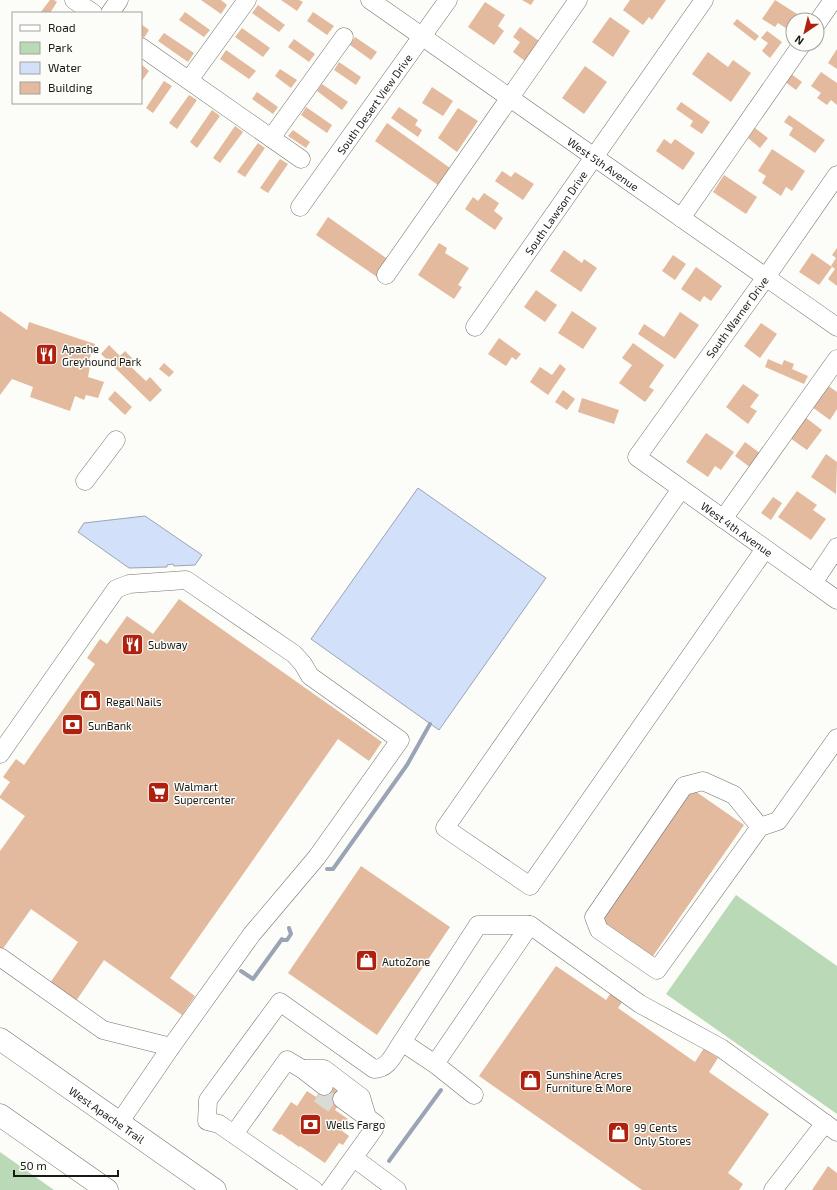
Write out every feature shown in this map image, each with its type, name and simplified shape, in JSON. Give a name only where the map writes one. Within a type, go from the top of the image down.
[{"type":"main road","name":"West Apache Trail","points":[[0,1039],[215,1190]]},
{"type":"main road","points":[[0,1115],[107,1190]]},
{"type":"street","points":[[74,0],[92,12]]},
{"type":"street","points":[[111,12],[119,0]]},
{"type":"street","points":[[189,80],[247,0]]},
{"type":"street","name":"West 5th Avenue","points":[[370,0],[837,327]]},
{"type":"street","name":"South Desert View Drive","points":[[300,208],[448,0]]},
{"type":"street","points":[[386,275],[578,0]]},
{"type":"street","name":"South Lawson Drive","points":[[475,327],[704,0]]},
{"type":"street","points":[[825,12],[833,0]]},
{"type":"street","points":[[271,138],[344,37]]},
{"type":"street","points":[[142,48],[301,158]]},
{"type":"street","points":[[681,218],[796,52]]},
{"type":"street","name":"South Warner Drive","points":[[637,457],[837,175]]},
{"type":"street","points":[[724,519],[837,359]]},
{"type":"street","points":[[85,481],[116,440]]},
{"type":"street","name":"West 4th Avenue","points":[[637,457],[837,600]]},
{"type":"street","points":[[681,489],[445,828],[530,886],[765,549]]},
{"type":"street","points":[[813,583],[837,547]]},
{"type":"street","points":[[0,754],[116,589],[129,584],[186,580],[294,654],[303,664],[310,676],[400,740],[317,857],[252,934],[171,1047],[120,1123]]},
{"type":"street","points":[[760,827],[734,795],[703,781],[684,786],[594,917],[599,930],[657,970],[760,827],[778,821],[837,738]]},
{"type":"street","points":[[314,1190],[234,1134],[218,1124],[207,1121],[208,1100],[280,1002],[374,1069],[380,1069],[387,1066],[478,925],[530,926],[640,1004],[721,1048],[831,1128],[773,1190]]},
{"type":"street","points":[[435,1064],[530,926]]},
{"type":"street","points":[[0,957],[103,1030],[171,1047]]},
{"type":"street","points":[[402,1042],[435,1064],[474,1095]]},
{"type":"street","points":[[234,1134],[287,1060],[302,1069],[324,1070],[330,1074],[361,1097],[367,1117]]},
{"type":"street","points":[[302,1069],[312,1089],[322,1090]]},
{"type":"street","points":[[330,1190],[354,1158],[376,1124],[367,1117],[348,1115],[339,1103]]},
{"type":"street","points":[[354,1158],[397,1190]]},
{"type":"green space","points":[[736,895],[837,966],[837,1114],[666,994]]},
{"type":"green space","points":[[0,1152],[54,1190],[0,1190]]},
{"type":"water","points":[[418,488],[546,578],[439,730],[311,639]]},
{"type":"water","points":[[145,516],[202,555],[195,565],[174,566],[173,564],[167,565],[167,567],[129,568],[78,532],[84,523]]},
{"type":"building","points":[[50,0],[57,2],[51,12],[41,12]]},
{"type":"building","points":[[201,0],[221,0],[227,5],[221,14]]},
{"type":"building","points":[[281,0],[299,0],[303,2],[297,11]]},
{"type":"building","points":[[522,0],[534,0],[531,5]]},
{"type":"building","points":[[630,0],[666,0],[652,20],[649,17],[643,25],[623,10]]},
{"type":"building","points":[[775,0],[794,12],[785,12],[785,28],[778,23],[775,27],[762,19]]},
{"type":"building","points":[[485,2],[505,15],[498,26],[504,31],[494,45],[468,27]]},
{"type":"building","points":[[258,5],[285,25],[279,32],[252,13]]},
{"type":"building","points":[[185,12],[210,30],[204,37],[179,20]]},
{"type":"building","points":[[313,12],[334,26],[327,35],[307,21]]},
{"type":"building","points":[[610,17],[630,31],[613,57],[592,42]]},
{"type":"building","points":[[737,19],[759,36],[755,41],[733,24]]},
{"type":"building","points":[[142,25],[149,30],[144,38],[142,37]]},
{"type":"building","points":[[520,27],[539,41],[525,61],[513,52],[520,42],[513,37]]},
{"type":"building","points":[[242,28],[270,48],[263,57],[235,37]]},
{"type":"building","points":[[767,31],[782,42],[770,58],[762,51],[768,43],[761,38]]},
{"type":"building","points":[[164,33],[194,53],[188,62],[158,41]]},
{"type":"building","points":[[355,37],[377,52],[371,60],[350,45]]},
{"type":"building","points":[[294,39],[315,54],[309,62],[288,47]]},
{"type":"building","points":[[837,49],[837,69],[828,63]]},
{"type":"building","points":[[226,50],[256,71],[249,79],[220,59]]},
{"type":"building","points":[[708,52],[728,67],[733,60],[751,73],[731,102],[692,74]]},
{"type":"building","points":[[339,62],[361,77],[356,85],[334,70]]},
{"type":"building","points":[[142,65],[149,71],[142,81]]},
{"type":"building","points":[[585,66],[607,82],[584,114],[562,98]]},
{"type":"building","points":[[280,69],[297,80],[291,88],[275,76]]},
{"type":"building","points":[[821,72],[837,83],[837,105],[831,100],[827,105],[817,98],[821,93],[811,86]]},
{"type":"building","points":[[790,73],[802,82],[796,90],[784,81]]},
{"type":"building","points":[[164,81],[172,86],[153,113],[146,108]]},
{"type":"building","points":[[322,84],[348,102],[342,110],[317,91]]},
{"type":"building","points":[[432,87],[453,101],[443,116],[422,103]]},
{"type":"building","points":[[257,92],[278,107],[273,114],[252,99]]},
{"type":"building","points":[[189,95],[197,100],[177,129],[169,123]]},
{"type":"building","points":[[681,102],[710,122],[702,134],[690,126],[693,121],[676,109]]},
{"type":"building","points":[[306,107],[332,125],[327,133],[301,115]]},
{"type":"building","points":[[399,107],[418,120],[415,125],[422,130],[418,137],[391,118]]},
{"type":"building","points":[[458,108],[478,121],[457,152],[438,138]]},
{"type":"building","points":[[212,110],[220,116],[197,148],[190,142]]},
{"type":"building","points":[[789,115],[825,140],[815,153],[789,135],[793,128],[784,122]]},
{"type":"building","points":[[387,123],[450,168],[438,185],[375,141]]},
{"type":"building","points":[[235,126],[243,132],[220,163],[213,158]]},
{"type":"building","points":[[755,128],[768,138],[760,148],[748,138]]},
{"type":"building","points":[[293,130],[310,142],[306,148],[288,136]]},
{"type":"building","points":[[664,139],[671,144],[675,139],[695,153],[683,170],[656,151]]},
{"type":"building","points":[[258,143],[265,148],[245,177],[237,172]]},
{"type":"building","points":[[772,149],[805,171],[792,191],[786,187],[781,196],[762,183],[766,176],[758,171]]},
{"type":"building","points":[[280,159],[288,164],[268,193],[260,188]]},
{"type":"building","points":[[502,171],[511,177],[515,172],[534,184],[523,200],[495,181]]},
{"type":"building","points":[[724,175],[757,197],[746,214],[713,192]]},
{"type":"building","points":[[484,193],[499,203],[494,211],[503,218],[495,230],[465,209],[473,197],[478,201]]},
{"type":"building","points":[[328,217],[389,260],[377,277],[316,235]]},
{"type":"building","points":[[439,243],[447,248],[445,253],[469,268],[458,285],[462,287],[454,299],[418,275]]},
{"type":"building","points":[[837,248],[837,286],[828,279],[835,269],[831,266],[836,258],[832,255]]},
{"type":"building","points":[[564,250],[582,263],[584,259],[597,268],[581,292],[550,271]]},
{"type":"building","points":[[812,253],[832,267],[819,285],[799,272]]},
{"type":"building","points":[[673,255],[686,264],[675,280],[662,271]]},
{"type":"building","points":[[696,267],[722,286],[711,301],[704,296],[700,302],[681,289]]},
{"type":"building","points":[[536,290],[557,305],[545,322],[524,307]]},
{"type":"building","name":"Apache Greyhound Park","points":[[0,311],[27,330],[29,322],[95,344],[87,365],[90,366],[88,377],[104,382],[98,398],[86,395],[84,400],[75,396],[70,411],[30,397],[33,387],[12,379],[0,395]]},
{"type":"building","points":[[572,311],[597,328],[583,349],[558,333]]},
{"type":"building","points":[[680,312],[699,325],[675,359],[638,334],[644,324],[664,337]]},
{"type":"building","points":[[761,323],[777,334],[760,358],[744,346]]},
{"type":"building","points":[[499,338],[521,354],[516,360],[512,357],[506,366],[488,354]]},
{"type":"building","points":[[633,343],[664,365],[649,387],[654,390],[645,402],[619,383],[632,365],[622,358]]},
{"type":"building","points":[[109,345],[120,356],[125,351],[134,360],[129,365],[146,381],[150,377],[162,390],[150,402],[101,354]]},
{"type":"building","points":[[768,359],[782,365],[784,360],[794,364],[792,369],[808,376],[804,384],[765,367]]},
{"type":"building","points":[[164,363],[174,372],[169,377],[159,369]]},
{"type":"building","points":[[560,364],[566,369],[548,395],[530,382],[540,367],[552,375]]},
{"type":"building","points":[[743,384],[759,395],[750,407],[757,411],[748,424],[726,407]]},
{"type":"building","points":[[827,385],[837,392],[837,409],[830,420],[812,407]]},
{"type":"building","points":[[563,390],[575,399],[567,410],[555,402]]},
{"type":"building","points":[[115,391],[132,407],[125,415],[108,399]]},
{"type":"building","points":[[582,398],[619,410],[614,424],[578,412]]},
{"type":"building","points":[[805,417],[822,430],[807,450],[790,438]]},
{"type":"building","points":[[706,433],[734,452],[721,470],[715,466],[708,477],[686,462]]},
{"type":"building","points":[[745,442],[761,454],[751,468],[735,456]]},
{"type":"building","points":[[826,454],[837,462],[836,494],[811,477]]},
{"type":"building","points":[[797,491],[817,505],[813,510],[826,519],[811,540],[778,517]]},
{"type":"building","points":[[773,497],[782,503],[771,520],[761,513]]},
{"type":"building","points":[[179,599],[382,742],[369,761],[338,739],[170,978],[195,996],[182,1015],[104,960],[76,1001],[50,983],[78,942],[31,909],[2,950],[0,948],[0,851],[25,816],[0,798],[10,782],[3,777],[16,759],[24,765],[95,664],[87,658],[100,639],[107,644],[127,616],[153,634]]},
{"type":"building","points":[[692,789],[744,825],[653,956],[601,920]]},
{"type":"building","points":[[361,866],[450,927],[377,1035],[288,973]]},
{"type":"building","points":[[556,966],[606,1000],[613,990],[625,998],[618,1008],[695,1062],[704,1048],[718,1058],[709,1072],[769,1114],[728,1173],[743,1184],[739,1190],[642,1190],[479,1076]]},
{"type":"building","name":"Wells Fargo","points":[[330,1078],[348,1091],[335,1110],[348,1119],[341,1130],[349,1136],[343,1145],[339,1143],[325,1163],[281,1134],[280,1135],[272,1130],[291,1102],[297,1106],[307,1091],[316,1097]]},
{"type":"building","points":[[828,1166],[837,1173],[837,1190],[812,1190]]},
{"type":"waterway","points":[[327,869],[333,869],[407,765],[430,724]]},
{"type":"waterway","points":[[282,940],[287,940],[291,934],[289,928]]},
{"type":"waterway","points":[[241,971],[253,979],[282,939]]},
{"type":"waterway","points":[[389,1161],[441,1090]]},
{"type":"tunnel","points":[[319,1094],[337,1107]]},
{"type":"place","name":"Apache Greyhound Park","points":[[46,354]]},
{"type":"place","name":"Subway","points":[[132,644]]},
{"type":"place","name":"Regal Nails","points":[[90,701]]},
{"type":"place","name":"SunBank","points":[[73,725]]},
{"type":"place","name":"Walmart Supercenter","points":[[158,792]]},
{"type":"place","name":"AutoZone","points":[[367,961]]},
{"type":"place","name":"Sunshine Acres Furniture & More","points":[[530,1080]]},
{"type":"place","name":"Wells Fargo","points":[[310,1124]]},
{"type":"place","name":"99 Cents Only Stores","points":[[618,1133]]}]
